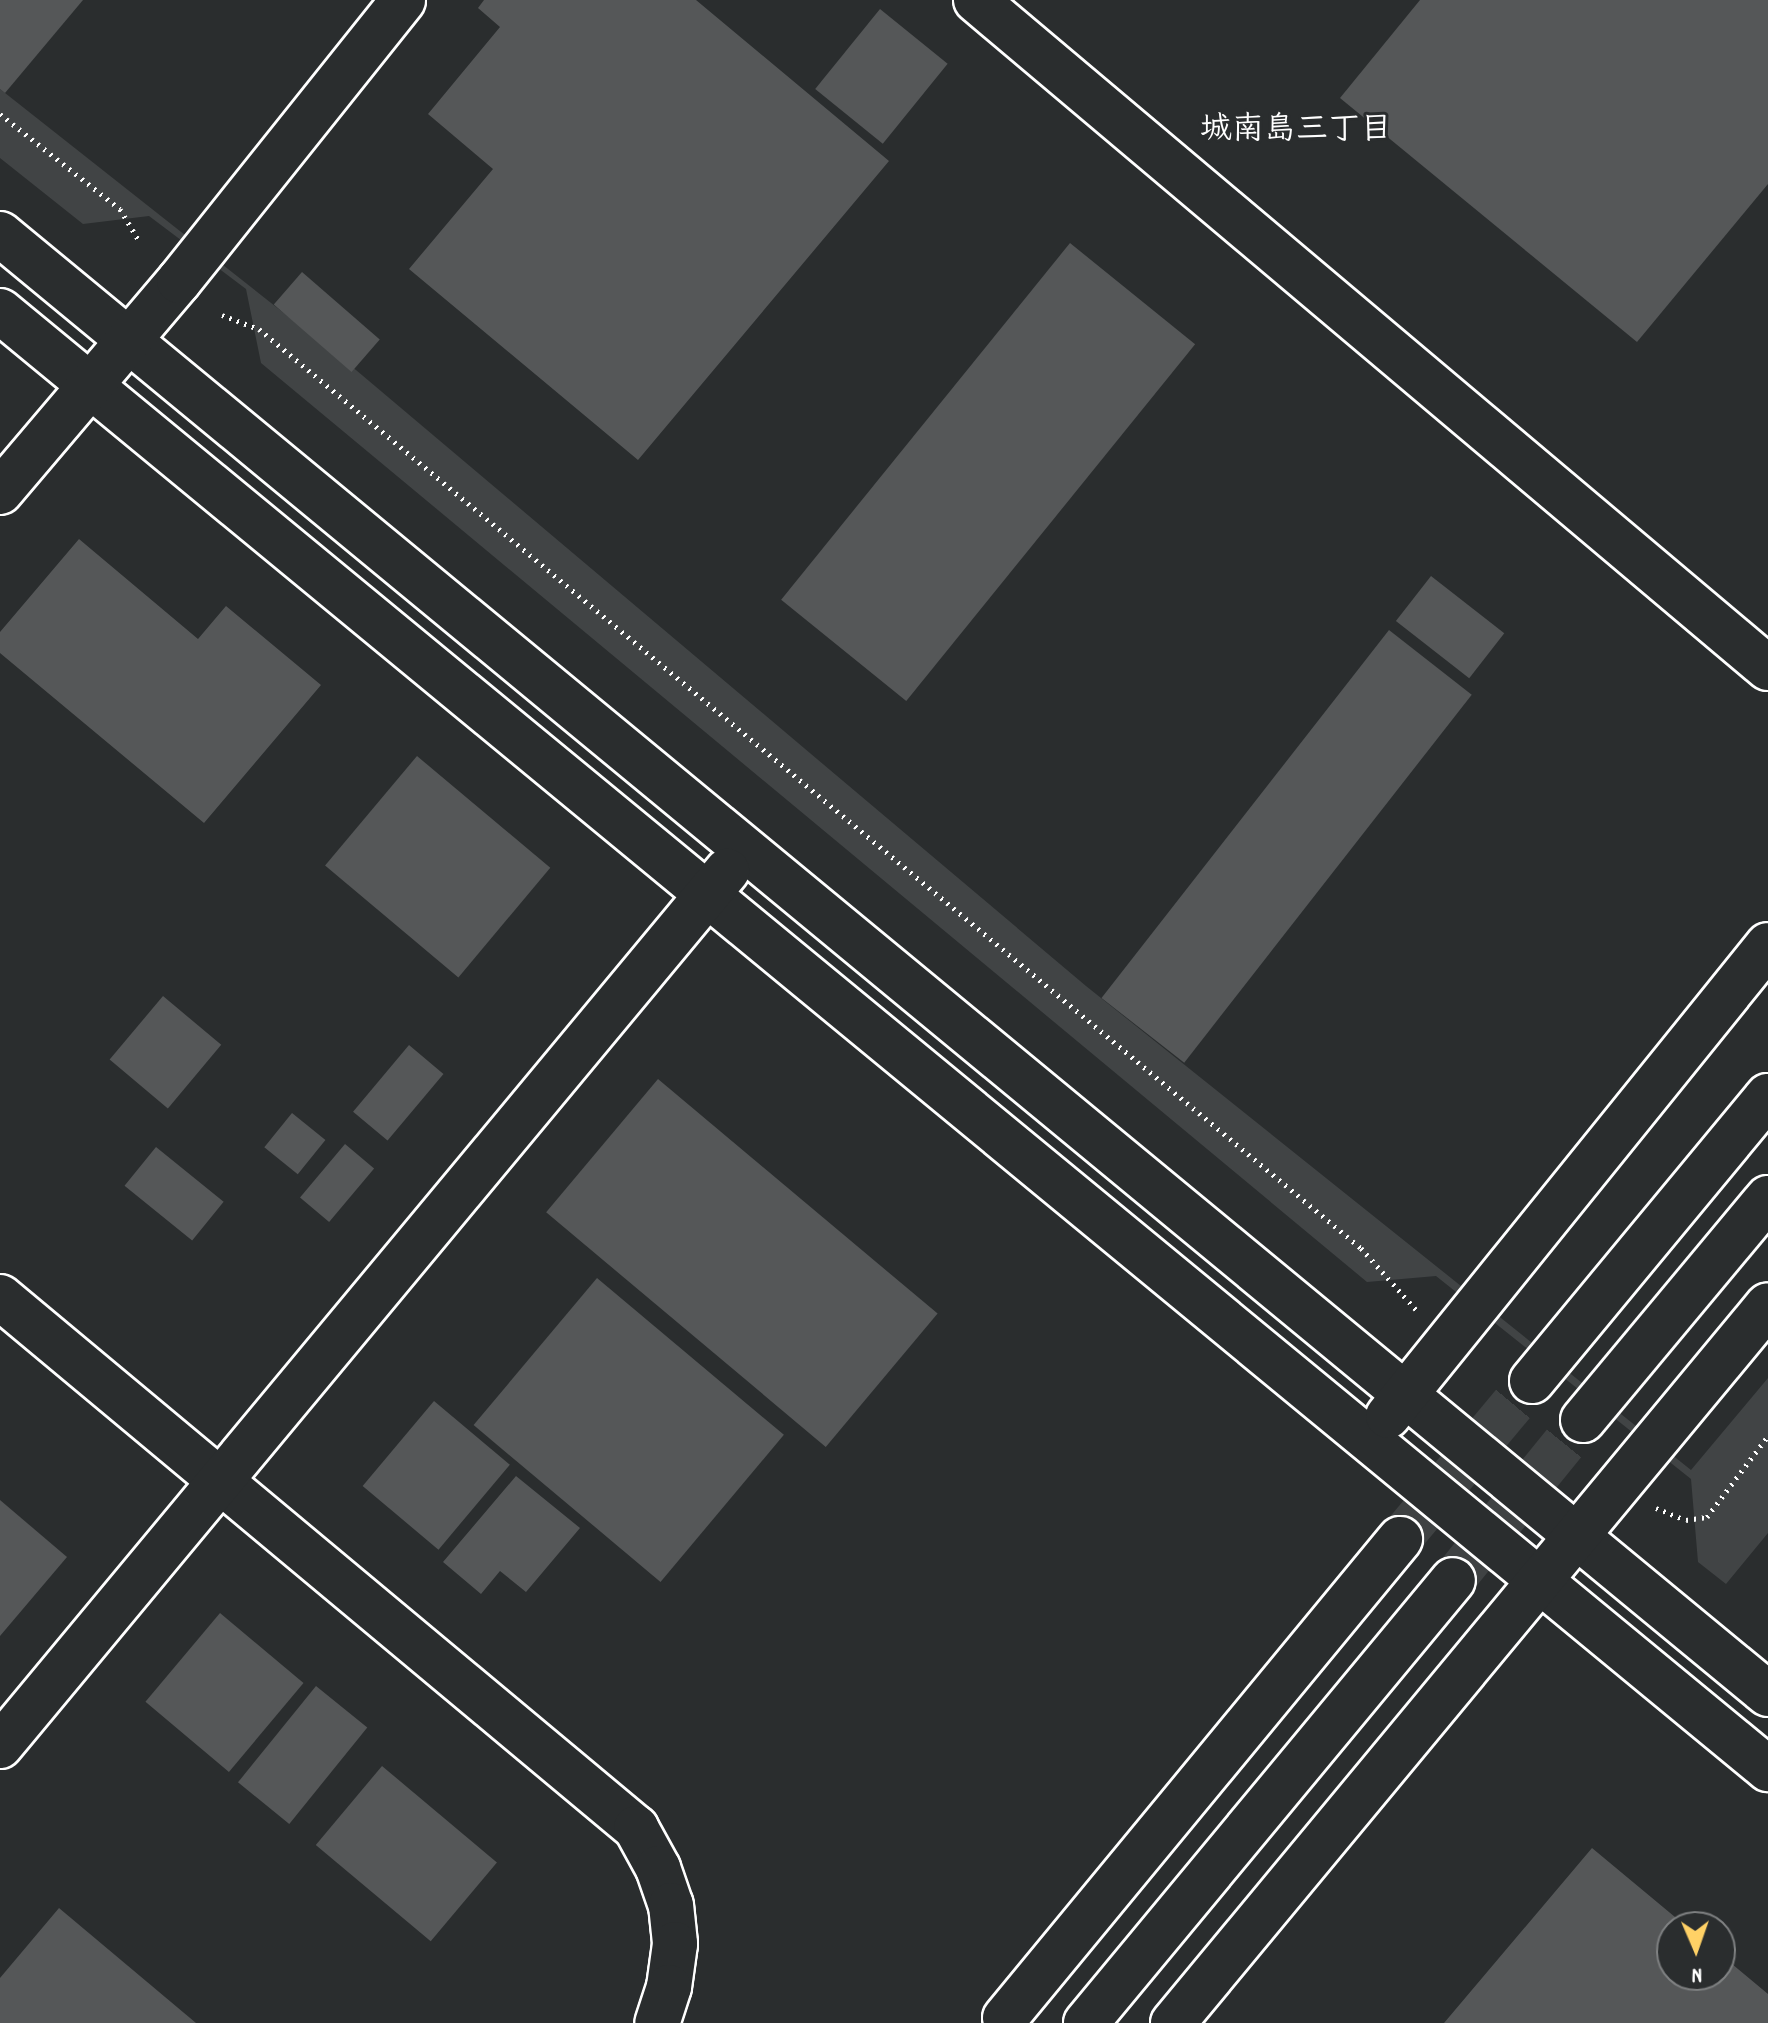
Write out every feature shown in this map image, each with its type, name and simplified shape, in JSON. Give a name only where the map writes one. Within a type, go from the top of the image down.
[{"type":"street","points":[[0,492],[128,340],[403,0]]},
{"type":"street","points":[[976,0],[1768,668]]},
{"type":"street","points":[[0,234],[743,852],[1580,1534],[1768,1694]]},
{"type":"street","points":[[0,311],[1768,1769]]},
{"type":"street","points":[[0,1746],[743,852]]},
{"type":"street","points":[[1369,1439],[1768,945]]},
{"type":"street","points":[[1532,1381],[1768,1096]]},
{"type":"street","points":[[1583,1420],[1768,1198]]},
{"type":"street","points":[[0,1297],[636,1828],[658,1868],[671,1905],[675,1944],[669,1987],[657,2023]]},
{"type":"street","points":[[1173,2023],[1542,1582],[1768,1305]]},
{"type":"street","points":[[1005,2018],[1400,1539]]},
{"type":"street","points":[[1086,2023],[1453,1580]]},
{"type":"path","points":[[0,114],[120,209],[140,242]]},
{"type":"path","points":[[222,315],[272,339],[1361,1248],[1420,1313]]},
{"type":"path","points":[[1651,1507],[1686,1520],[1707,1517],[1768,1436]]},
{"type":"shaded area","points":[[0,89],[356,370],[1086,986],[1691,1470],[1768,1378],[1768,1533],[1726,1584],[1698,1562],[1691,1479],[1436,1276],[1367,1282],[261,363],[246,289],[149,216],[83,224],[0,158]]},
{"type":"building","points":[[0,0],[83,0],[5,93],[0,89]]},
{"type":"building","points":[[484,0],[696,0],[889,161],[638,460],[409,269],[493,169],[428,114],[500,27],[478,8]]},
{"type":"building","points":[[1420,0],[1768,0],[1768,184],[1637,342],[1340,98]]},
{"type":"building","points":[[880,9],[948,64],[883,144],[815,89]]},
{"type":"building","points":[[1070,243],[1195,344],[906,701],[781,600]]},
{"type":"building","points":[[302,272],[380,340],[352,372],[274,304]]},
{"type":"building","points":[[79,539],[198,639],[226,606],[321,685],[204,823],[0,653],[0,632]]},
{"type":"building","points":[[1431,576],[1504,633],[1469,678],[1396,621]]},
{"type":"building","points":[[1389,630],[1472,695],[1184,1063],[1101,998]]},
{"type":"building","points":[[417,756],[550,868],[458,977],[325,866]]},
{"type":"building","points":[[163,996],[221,1045],[168,1108],[110,1060]]},
{"type":"building","points":[[409,1045],[443,1074],[388,1141],[353,1112]]},
{"type":"building","points":[[658,1079],[938,1314],[826,1447],[546,1212]]},
{"type":"building","points":[[292,1113],[325,1140],[298,1174],[264,1147]]},
{"type":"building","points":[[345,1144],[374,1168],[329,1222],[300,1198]]},
{"type":"building","points":[[156,1147],[224,1202],[192,1241],[125,1186]]},
{"type":"building","points":[[597,1278],[784,1435],[660,1582],[474,1425]]},
{"type":"building","points":[[434,1401],[510,1465],[438,1550],[363,1486]]},
{"type":"building","points":[[516,1476],[580,1528],[526,1592],[500,1571],[481,1594],[443,1562]]},
{"type":"building","points":[[0,1500],[67,1557],[0,1636]]},
{"type":"building","points":[[220,1613],[303,1683],[229,1772],[145,1702]]},
{"type":"building","points":[[316,1686],[367,1728],[289,1824],[238,1782]]},
{"type":"building","points":[[382,1766],[497,1862],[431,1941],[316,1845]]},
{"type":"building","points":[[1592,1848],[1668,1911],[1656,1911],[1656,1991],[1736,1991],[1736,1967],[1768,1994],[1768,2023],[1444,2023]]},
{"type":"building","points":[[59,1908],[196,2023],[0,2023],[0,1978]]},
{"type":"tunnel","points":[[1400,1539],[1532,1381]]},
{"type":"tunnel","points":[[1453,1580],[1583,1420]]},
{"type":"district","name":"城南島三丁目","points":[[1296,132]]}]
